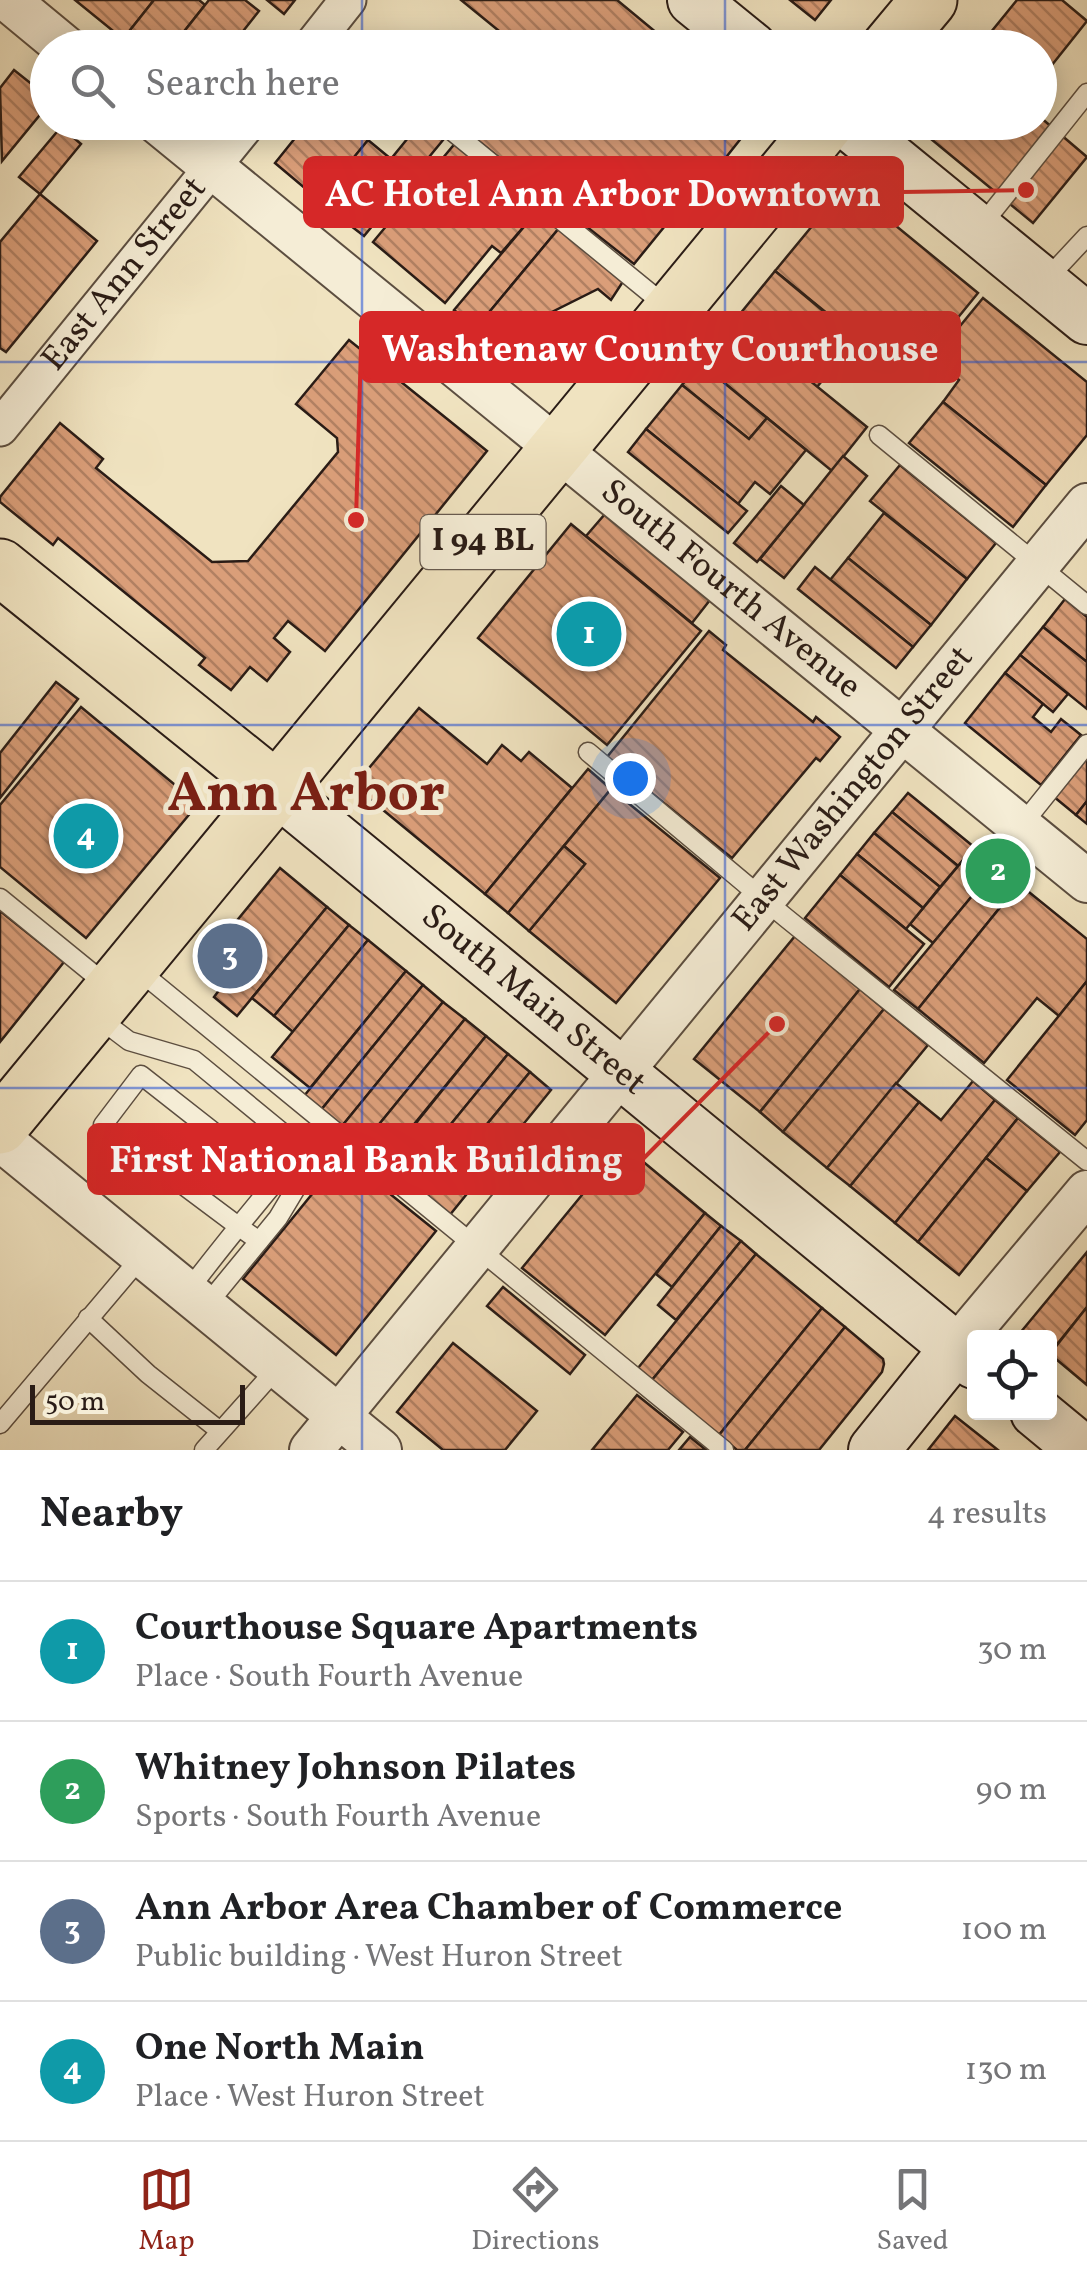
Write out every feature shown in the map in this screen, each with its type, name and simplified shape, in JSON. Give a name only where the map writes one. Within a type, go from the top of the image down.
[{"type":"main road","points":[[693,0],[730,30]]},
{"type":"main road","points":[[904,30],[928,0]]},
{"type":"main road","name":"I 94 BL","points":[[0,1126],[812,140]]},
{"type":"main road","points":[[868,140],[1087,320]]},
{"type":"main road","points":[[0,567],[278,791]]},
{"type":"main road","name":"South Main Street","points":[[278,791],[965,1356]]},
{"type":"main road","points":[[874,1450],[965,1356]]},
{"type":"main road","points":[[1046,1420],[1082,1450]]},
{"type":"street","points":[[8,0],[44,30]]},
{"type":"street","points":[[324,30],[348,0]]},
{"type":"street","name":"South Fourth Avenue","points":[[179,140],[1087,881]]},
{"type":"street","name":"East Ann Street","points":[[0,428],[235,140]]},
{"type":"street","name":"East Washington Street","points":[[311,1450],[1087,505]]},
{"type":"street","points":[[0,1139],[380,1450]]},
{"type":"street","points":[[965,1356],[1087,1192]]},
{"type":"lane","points":[[1057,130],[1087,93]]},
{"type":"lane","points":[[463,140],[673,312]]},
{"type":"lane","points":[[977,230],[1049,140]]},
{"type":"lane","points":[[1043,283],[1085,236]]},
{"type":"lane","points":[[879,435],[1087,606]]},
{"type":"lane","points":[[1021,826],[1087,744]]},
{"type":"lane","points":[[588,752],[1087,1161]]},
{"type":"lane","points":[[0,898],[113,990],[477,1248],[724,1450]]},
{"type":"lane","points":[[113,990],[129,1041],[194,1060],[295,1143],[305,1173],[278,1218],[258,1242],[196,1300]]},
{"type":"lane","points":[[196,1300],[238,1226],[276,1181],[142,1075],[103,1125],[238,1226],[258,1242]]},
{"type":"lane","points":[[0,1424],[142,1256]]},
{"type":"lane","points":[[88,1318],[148,1374],[220,1431]]},
{"type":"lane","points":[[204,1450],[278,1367]]},
{"type":"building","points":[[75,0],[154,0],[130,30],[112,30]]},
{"type":"building","points":[[154,0],[199,0],[205,5],[185,30],[130,30]]},
{"type":"building","points":[[209,0],[245,0],[259,11],[244,30],[185,30]]},
{"type":"building","points":[[267,0],[295,0],[284,14]]},
{"type":"building","points":[[461,0],[617,0],[653,30],[498,30]]},
{"type":"building","points":[[790,0],[831,0],[815,20]]},
{"type":"building","points":[[1017,0],[1062,0],[1087,21],[1057,59],[1057,30],[993,30]]},
{"type":"building","points":[[14,70],[30,83],[30,127],[2,161],[0,88]]},
{"type":"building","points":[[1057,131],[1087,157],[1033,223],[932,140],[1057,140]]},
{"type":"building","points":[[50,140],[76,140],[81,144],[40,194],[19,177]]},
{"type":"building","points":[[294,140],[368,140],[319,200],[275,163]]},
{"type":"building","points":[[368,140],[391,159],[342,219],[319,200]]},
{"type":"building","points":[[406,140],[443,140],[364,236],[342,219]]},
{"type":"building","points":[[477,140],[740,140],[708,180],[696,170],[673,198],[682,205],[634,264]]},
{"type":"building","points":[[457,141],[539,209],[501,253],[492,246],[445,303],[373,242]]},
{"type":"building","points":[[846,185],[978,293],[908,379],[775,271]]},
{"type":"building","points":[[40,194],[97,241],[6,352],[0,348],[0,242]]},
{"type":"building","points":[[539,209],[560,227],[476,328],[454,310]]},
{"type":"building","points":[[560,227],[624,280],[611,300],[598,289],[548,314],[530,336],[516,323],[504,340],[492,341],[476,328]]},
{"type":"building","points":[[775,271],[828,315],[811,336],[840,359],[817,387],[735,320]]},
{"type":"building","points":[[983,298],[1087,382],[1087,435],[1046,485],[943,402],[959,380],[933,359]]},
{"type":"building","points":[[735,320],[867,427],[832,471],[700,363]]},
{"type":"building","points":[[349,340],[487,451],[325,651],[288,621],[274,638],[290,652],[267,681],[250,667],[231,690],[199,665],[205,658],[58,538],[53,545],[0,502],[0,497],[60,423],[103,459],[96,468],[212,562],[248,561],[338,452],[337,438],[296,404]]},
{"type":"building","points":[[700,363],[767,418],[749,439],[682,385]]},
{"type":"building","points":[[682,385],[749,439],[767,418],[806,450],[770,494],[755,482],[738,504],[646,429]]},
{"type":"building","points":[[943,402],[1046,485],[1013,527],[909,443]]},
{"type":"building","points":[[646,429],[747,511],[728,533],[628,452]]},
{"type":"building","points":[[843,456],[867,476],[784,578],[760,559]]},
{"type":"building","points":[[900,465],[996,543],[967,579],[870,501]]},
{"type":"building","points":[[781,486],[804,505],[757,562],[734,543]]},
{"type":"building","points":[[884,513],[967,579],[931,625],[848,558]]},
{"type":"building","points":[[605,514],[710,600],[692,623],[586,536]]},
{"type":"building","points":[[571,524],[701,631],[607,745],[478,638]]},
{"type":"building","points":[[848,558],[931,625],[913,647],[830,580]]},
{"type":"building","points":[[815,567],[913,647],[896,668],[798,589]]},
{"type":"building","points":[[1065,599],[1087,617],[1087,662],[1043,627]]},
{"type":"building","points":[[1043,627],[1087,662],[1087,709],[1020,655]]},
{"type":"building","points":[[709,631],[726,645],[723,650],[813,722],[816,717],[840,737],[820,761],[816,758],[732,858],[607,757]]},
{"type":"building","points":[[1020,655],[1068,694],[1053,712],[1005,673]]},
{"type":"building","points":[[1005,673],[1043,704],[1033,717],[1051,732],[1061,719],[1081,735],[1041,785],[965,723]]},
{"type":"building","points":[[56,682],[78,699],[0,798],[0,753]]},
{"type":"building","points":[[81,707],[198,804],[86,938],[0,867],[0,805]]},
{"type":"building","points":[[419,708],[487,764],[502,745],[521,761],[529,752],[572,788],[485,894],[354,786]]},
{"type":"building","points":[[1087,754],[1087,801],[1076,815],[1053,796]]},
{"type":"building","points":[[588,769],[611,789],[508,913],[485,894]]},
{"type":"building","points":[[611,789],[720,878],[616,1003],[529,931],[585,864],[564,846]]},
{"type":"building","points":[[908,793],[974,847],[958,866],[892,812]]},
{"type":"building","points":[[1087,801],[1087,824],[1076,815]]},
{"type":"building","points":[[892,812],[958,866],[940,887],[874,833]]},
{"type":"building","points":[[874,833],[940,887],[923,908],[857,854]]},
{"type":"building","points":[[564,846],[585,864],[529,931],[508,913]]},
{"type":"building","points":[[974,847],[997,866],[933,943],[910,924]]},
{"type":"building","points":[[857,854],[923,908],[906,929],[840,875]]},
{"type":"building","points":[[997,866],[1019,884],[918,1009],[894,990]]},
{"type":"building","points":[[280,868],[327,907],[237,1016],[214,997],[226,981],[203,962]]},
{"type":"building","points":[[840,875],[924,944],[889,987],[805,918]]},
{"type":"building","points":[[1019,884],[1087,939],[1087,981],[1059,1016],[1037,998],[984,1063],[918,1009]]},
{"type":"building","points":[[327,907],[349,925],[274,1016],[252,998]]},
{"type":"building","points":[[0,911],[64,962],[0,1042]]},
{"type":"building","points":[[349,925],[368,940],[293,1032],[274,1016]]},
{"type":"building","points":[[795,936],[860,989],[760,1112],[694,1059]]},
{"type":"building","points":[[368,940],[406,971],[310,1088],[272,1057]]},
{"type":"building","points":[[406,971],[423,985],[321,1110],[304,1096]]},
{"type":"building","points":[[1087,981],[1087,1120],[1075,1135],[1007,1080]]},
{"type":"building","points":[[423,985],[443,1002],[342,1126],[321,1110]]},
{"type":"building","points":[[860,989],[884,1009],[783,1132],[760,1112]]},
{"type":"building","points":[[443,1002],[465,1019],[363,1144],[342,1126]]},
{"type":"building","points":[[884,1009],[928,1045],[827,1168],[783,1132]]},
{"type":"building","points":[[465,1019],[486,1036],[384,1161],[363,1144]]},
{"type":"building","points":[[486,1036],[508,1054],[425,1156],[404,1138]]},
{"type":"building","points":[[508,1054],[530,1072],[427,1197],[395,1172],[415,1147],[425,1156]]},
{"type":"building","points":[[530,1072],[551,1090],[449,1216],[427,1197]]},
{"type":"building","points":[[973,1081],[995,1100],[895,1223],[850,1186],[919,1102],[941,1120]]},
{"type":"building","points":[[896,1083],[919,1102],[850,1186],[827,1168]]},
{"type":"building","points":[[995,1100],[1018,1118],[918,1242],[895,1223]]},
{"type":"building","points":[[1018,1118],[1060,1152],[1027,1191],[986,1158]]},
{"type":"building","points":[[623,1145],[705,1213],[605,1335],[522,1268]]},
{"type":"building","points":[[343,1156],[436,1231],[336,1355],[243,1279]]},
{"type":"building","points":[[986,1158],[1027,1191],[959,1275],[918,1242]]},
{"type":"building","points":[[705,1213],[721,1226],[672,1287],[656,1274]]},
{"type":"building","points":[[721,1226],[741,1241],[676,1320],[658,1305]]},
{"type":"building","points":[[741,1241],[756,1254],[652,1380],[638,1368]]},
{"type":"building","points":[[1087,1252],[1087,1307],[1057,1344],[1057,1330],[1022,1330]]},
{"type":"building","points":[[756,1254],[822,1308],[719,1435],[652,1380]]},
{"type":"building","points":[[503,1287],[585,1355],[570,1374],[487,1306]]},
{"type":"building","points":[[1087,1307],[1087,1385],[1057,1360],[1057,1345]]},
{"type":"building","points":[[822,1308],[845,1327],[745,1450],[737,1450],[719,1435]]},
{"type":"building","points":[[845,1327],[884,1364],[882,1372],[819,1450],[745,1450]]},
{"type":"building","points":[[453,1343],[537,1411],[505,1450],[443,1450],[397,1412]]},
{"type":"building","points":[[637,1395],[683,1432],[668,1450],[592,1450]]},
{"type":"building","points":[[955,1416],[998,1450],[928,1450]]},
{"type":"building","points":[[690,1437],[706,1450],[679,1450]]},
{"type":"place","name":"AC Hotel Ann Arbor Downtown","points":[[1026,190]]},
{"type":"place","name":"Washtenaw County Courthouse","points":[[356,520]]},
{"type":"place","name":"Courthouse Square Apartments","points":[[589,634]]},
{"type":"place","name":"One North Main","points":[[86,836]]},
{"type":"place","name":"Whitney Johnson Pilates","points":[[998,871]]},
{"type":"place","name":"Ann Arbor Area Chamber of Commerce","points":[[230,956]]},
{"type":"place","name":"First National Bank Building","points":[[777,1024]]},
{"type":"district","name":"Ann Arbor","points":[[306,796]]}]
